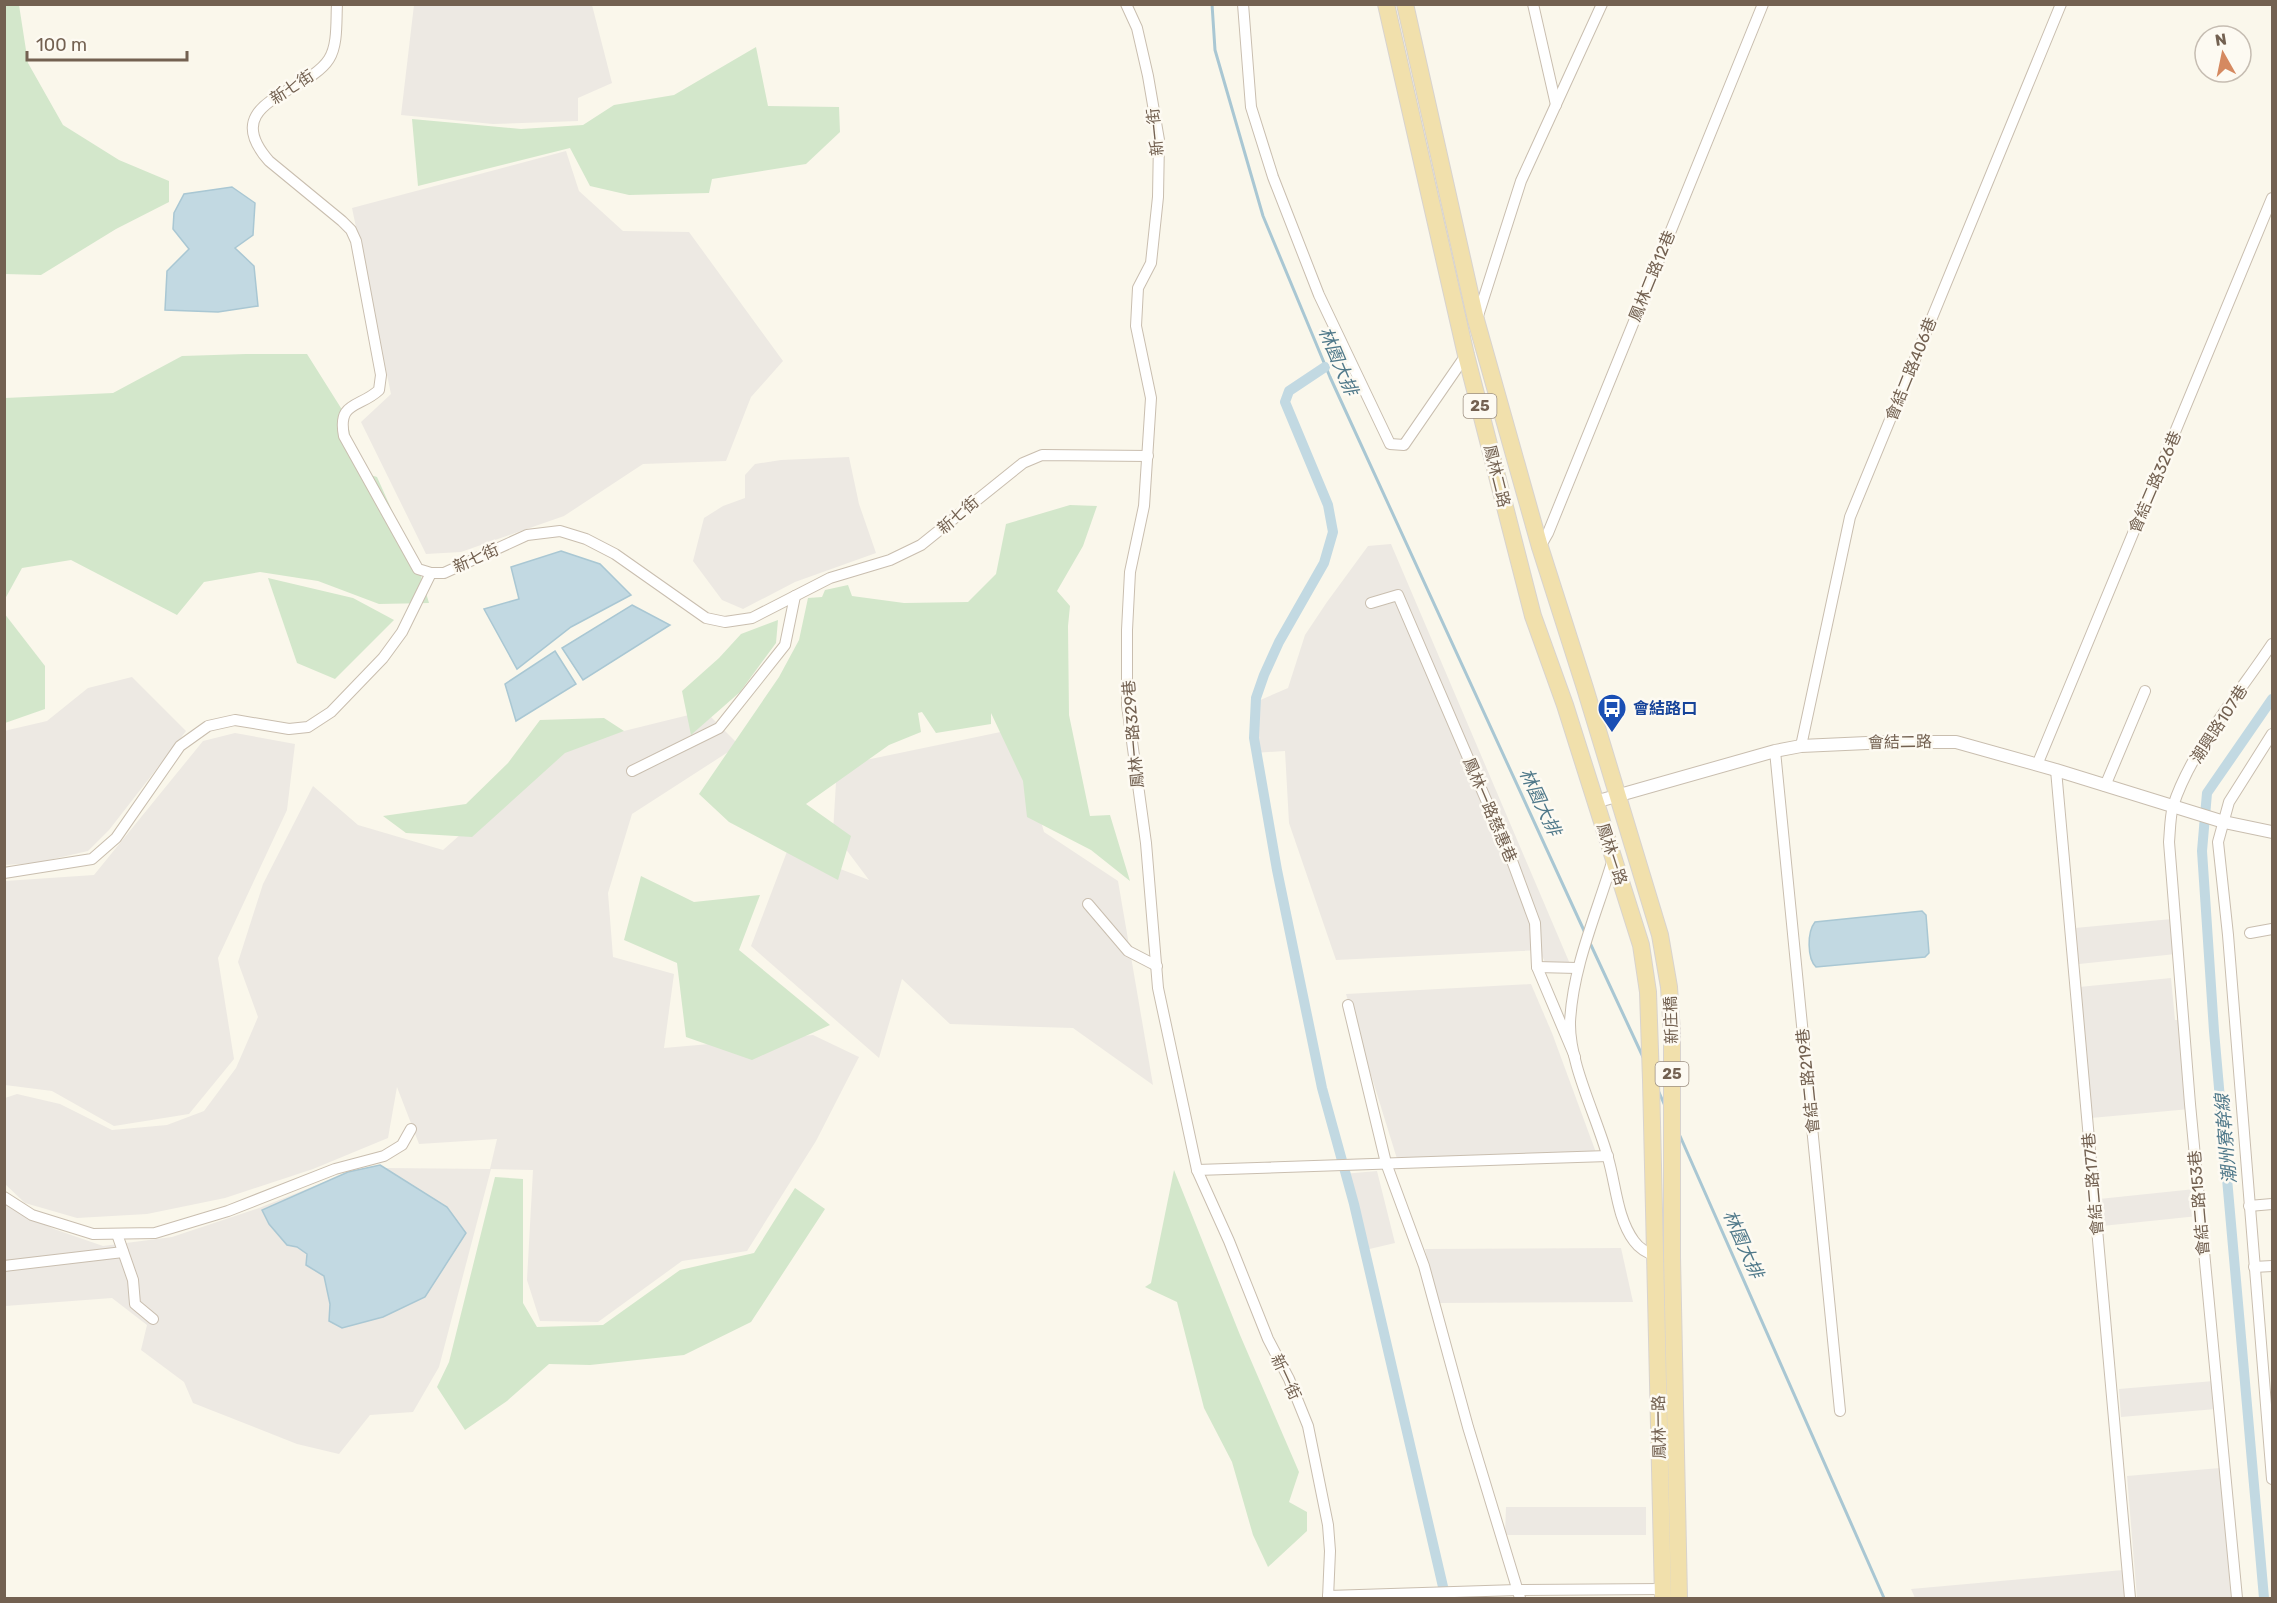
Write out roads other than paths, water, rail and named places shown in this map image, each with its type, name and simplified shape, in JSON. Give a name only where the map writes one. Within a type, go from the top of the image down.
[{"type":"main road","name":"鳳林二路","points":[[1386,4],[1466,354],[1533,616],[1565,705],[1595,801]]},
{"type":"main road","name":"鳳林二路","points":[[1405,4],[1476,320],[1540,547],[1618,795]]},
{"type":"main road","name":"鳳林一路","points":[[1618,795],[1648,894]]},
{"type":"main road","name":"鳳林一路","points":[[1595,801],[1628,906]]},
{"type":"main road","name":"新庄橋","points":[[1648,894],[1660,935],[1669,987],[1672,1034],[1664,1257]]},
{"type":"main road","name":"新庄橋","points":[[1628,906],[1641,945],[1648,992],[1664,1257]]},
{"type":"main road","name":"鳳林一路","points":[[1663,1594],[1664,1257]]},
{"type":"main road","name":"鳳林一路","points":[[1664,1257],[1679,1599]]},
{"type":"street","name":"新七街","points":[[337,4],[333,48],[329,59],[321,68],[263,106],[256,115],[253,128],[264,156],[342,221],[351,230],[356,241],[381,375],[379,390],[350,405],[343,418],[344,436],[418,568],[431,573],[444,573],[527,535],[560,531],[586,539],[615,554],[706,618],[725,622],[752,618],[830,578],[890,560],[921,545],[1023,463],[1042,455],[1148,456]]},
{"type":"street","name":"新一街","points":[[1126,4],[1137,28],[1159,140],[1158,197],[1151,263]]},
{"type":"street","points":[[1243,4],[1251,107],[1273,177],[1319,295],[1390,444],[1404,445],[1466,354]]},
{"type":"street","points":[[1533,4],[1556,105]]},
{"type":"street","points":[[1476,320],[1521,181],[1602,4]]},
{"type":"street","name":"鳳林二路12巷","points":[[1540,547],[1548,533],[1763,4]]},
{"type":"street","name":"會結二路406巷","points":[[1801,746],[1850,517],[2061,4]]},
{"type":"street","name":"會結二路326巷","points":[[2037,765],[2272,198]]},
{"type":"street","name":"鳳林一路329巷","points":[[1151,263],[1138,288],[1136,326],[1151,398],[1144,506],[1130,572],[1127,705],[1146,843],[1158,988],[1197,1170]]},
{"type":"street","points":[[4,873],[92,859],[116,838],[180,746],[208,726],[236,720],[289,729],[308,727],[331,712],[383,658],[402,632],[431,573]]},
{"type":"street","name":"鳳林一路慈惠巷","points":[[1371,603],[1398,595],[1515,869],[1534,923],[1536,967],[1575,1057]]},
{"type":"street","points":[[632,771],[719,728],[785,645],[795,596]]},
{"type":"street","name":"潮興路107巷","points":[[2176,808],[2193,763],[2272,644]]},
{"type":"street","points":[[2105,786],[2145,691]]},
{"type":"street","points":[[2272,734],[2233,794],[2221,821],[2218,842],[2228,934],[2254,1267],[2268,1385],[2272,1479]]},
{"type":"street","name":"會結二路","points":[[1595,801],[1775,751],[1801,746],[1956,742],[2221,821]]},
{"type":"street","name":"會結二路219巷","points":[[1775,751],[1840,1411]]},
{"type":"street","name":"會結二路177巷","points":[[2056,770],[2130,1599]]},
{"type":"street","name":"會結二路153巷","points":[[2176,808],[2169,842],[2189,1092],[2237,1599]]},
{"type":"street","points":[[2221,821],[2272,832]]},
{"type":"street","points":[[1613,858],[1577,968],[1570,1024],[1575,1057],[1608,1156],[1622,1219],[1634,1241],[1646,1253],[1664,1257]]},
{"type":"street","points":[[1088,904],[1128,951],[1157,966]]},
{"type":"street","points":[[2250,933],[2272,928]]},
{"type":"street","points":[[1536,967],[1577,968]]},
{"type":"street","points":[[1347,1005],[1386,1162],[1424,1266],[1468,1427],[1518,1594]]},
{"type":"street","points":[[4,1197],[32,1215],[93,1234],[155,1233],[218,1215],[335,1169],[384,1156],[402,1145],[411,1129]]},
{"type":"street","points":[[1197,1170],[1608,1156]]},
{"type":"street","name":"新一街","points":[[1197,1170],[1229,1241],[1268,1339],[1289,1379],[1308,1426],[1328,1525],[1330,1551],[1328,1597]]},
{"type":"street","points":[[2249,1206],[2272,1204]]},
{"type":"street","points":[[117,1234],[133,1280],[135,1304],[153,1319]]},
{"type":"street","points":[[4,1266],[123,1252]]},
{"type":"street","points":[[2254,1267],[2272,1266]]},
{"type":"street","points":[[1328,1597],[1663,1594]]},
{"type":"water","points":[[232,187],[255,203],[253,235],[235,248],[254,266],[258,306],[218,312],[165,310],[167,271],[189,249],[173,229],[174,213],[184,194]]},
{"type":"water","points":[[561,551],[600,564],[631,595],[571,627],[517,669],[484,609],[519,599],[511,567]]},
{"type":"water","points":[[632,605],[670,625],[583,680],[562,648]]},
{"type":"water","points":[[555,651],[576,684],[516,721],[505,684]]},
{"type":"water","points":[[1922,911],[1926,915],[1929,953],[1925,957],[1816,967],[1813,963],[1809,938],[1815,922]]},
{"type":"water","points":[[380,1165],[447,1207],[466,1233],[425,1297],[383,1317],[342,1328],[329,1321],[330,1304],[324,1276],[306,1265],[307,1254],[297,1247],[287,1245],[269,1224],[262,1210],[348,1172]]},
{"type":"waterway","name":"林園大排","points":[[1212,4],[1215,50],[1263,216],[1330,377],[1586,935]]},
{"type":"waterway","points":[[1325,367],[1289,391],[1285,402],[1328,505],[1333,532],[1324,563],[1279,642],[1264,675],[1256,698],[1254,738],[1277,870],[1322,1088],[1354,1204],[1444,1591]]},
{"type":"waterway","name":"潮州寮幹線","points":[[2264,1598],[2214,1031],[2202,851],[2207,793],[2272,699]]},
{"type":"waterway","name":"林園大排","points":[[1590,943],[1643,1057]]},
{"type":"waterway","name":"林園大排","points":[[1658,1090],[1665,1106]]},
{"type":"waterway","name":"林園大排","points":[[1680,1136],[1884,1598]]},
{"type":"place","name":"會結路口","points":[[1612,734]]}]
